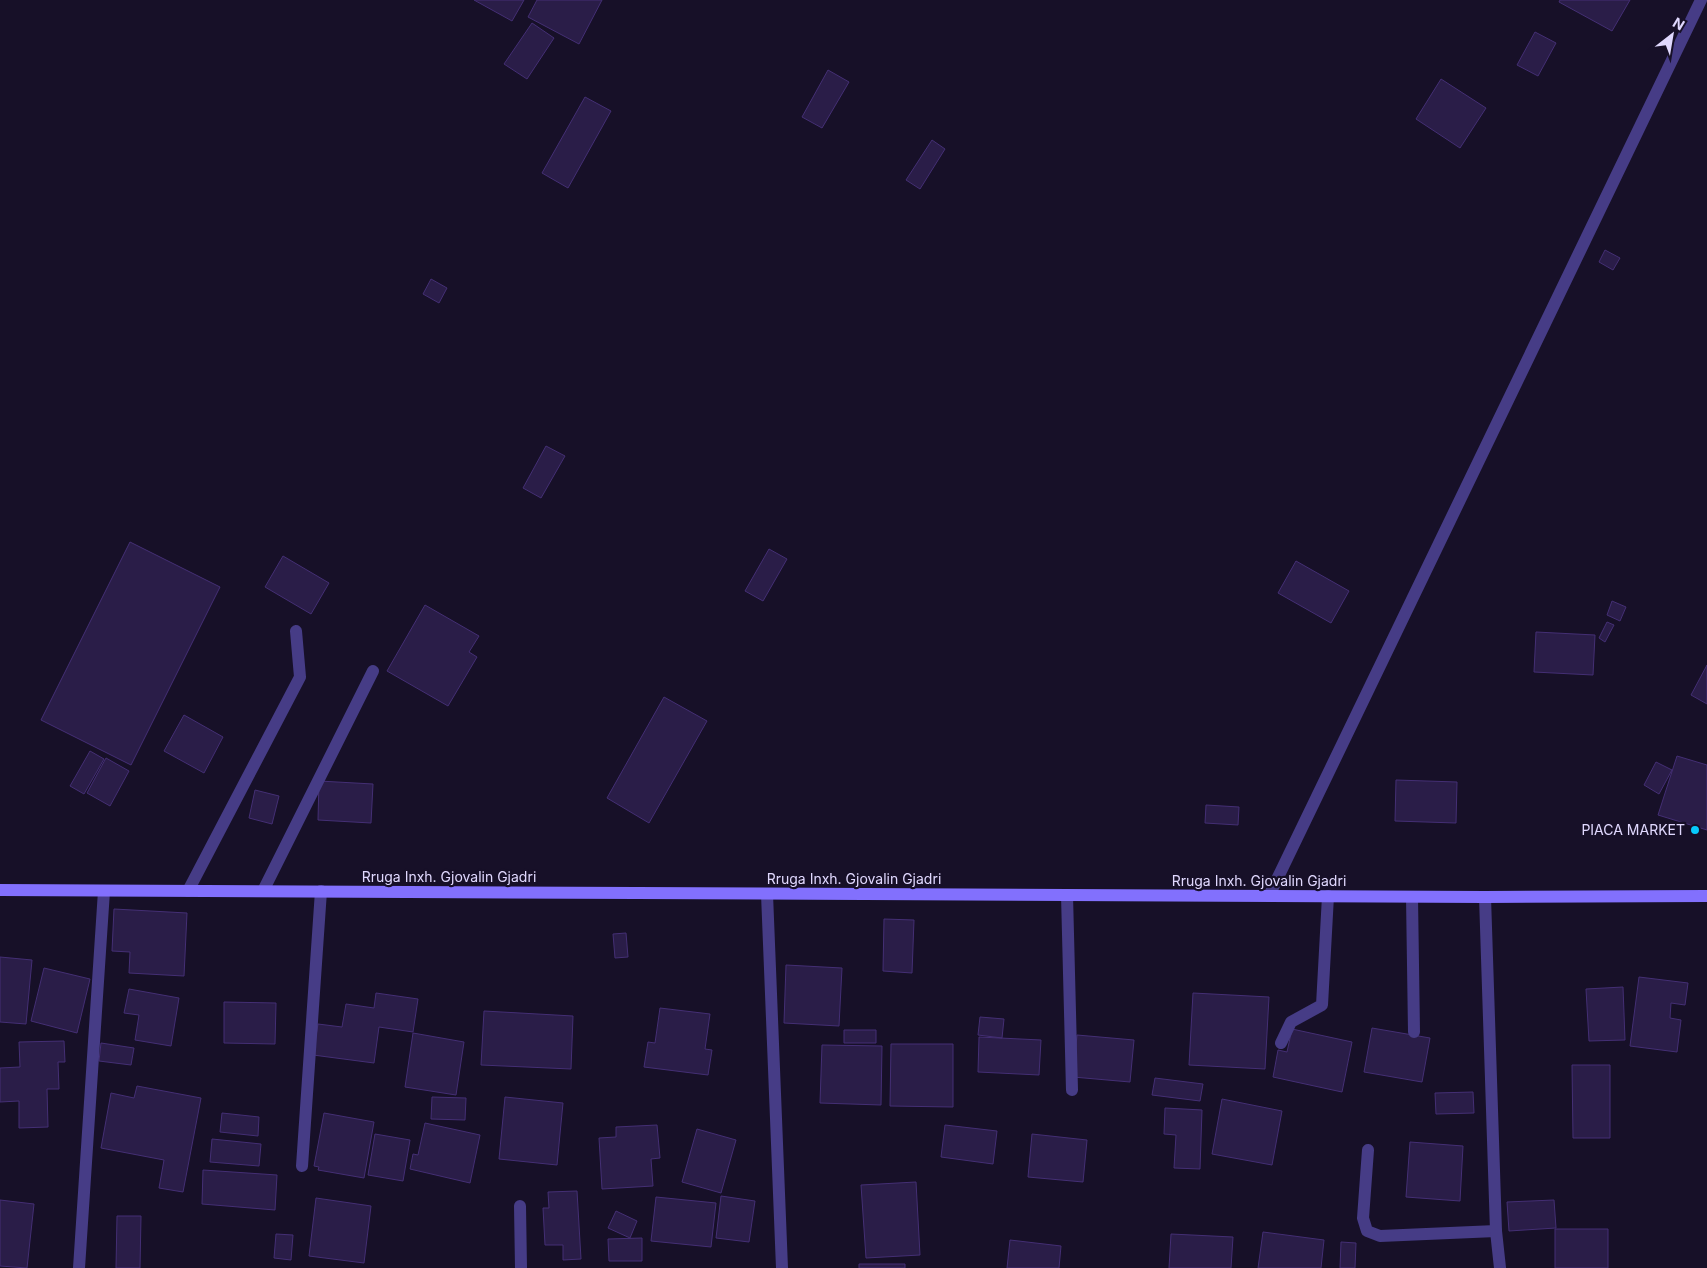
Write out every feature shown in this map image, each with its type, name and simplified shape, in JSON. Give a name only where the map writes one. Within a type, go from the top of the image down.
[{"type":"main road","name":"Rruga Inxh. Gjovalin Gjadri","points":[[0,890],[1412,897],[1706,895]]},
{"type":"street","points":[[1269,896],[1701,0]]},
{"type":"street","points":[[188,891],[300,677],[296,631]]},
{"type":"street","points":[[263,891],[373,671]]},
{"type":"street","points":[[79,1268],[104,890]]},
{"type":"street","points":[[302,1166],[321,891]]},
{"type":"street","points":[[767,894],[782,1268]]},
{"type":"street","points":[[1067,895],[1072,1090]]},
{"type":"street","points":[[1281,1043],[1291,1022],[1322,1005],[1328,896]]},
{"type":"street","points":[[1412,897],[1414,1032]]},
{"type":"street","points":[[1485,897],[1496,1231],[1500,1268]]},
{"type":"street","points":[[1368,1150],[1363,1218],[1367,1231],[1380,1236],[1496,1231]]},
{"type":"street","points":[[520,1206],[521,1268]]},
{"type":"building","points":[[474,0],[524,0],[512,21]]},
{"type":"building","points":[[537,0],[602,0],[579,44],[528,17]]},
{"type":"building","points":[[1560,0],[1630,0],[1612,31],[1559,2]]},
{"type":"building","points":[[532,23],[554,38],[527,79],[504,64]]},
{"type":"building","points":[[1535,32],[1556,43],[1538,76],[1517,65]]},
{"type":"building","points":[[828,70],[849,82],[822,128],[802,117]]},
{"type":"building","points":[[1441,79],[1486,108],[1460,148],[1416,119]]},
{"type":"building","points":[[585,97],[611,111],[568,188],[542,173]]},
{"type":"building","points":[[932,140],[945,149],[920,189],[906,180]]},
{"type":"building","points":[[1605,250],[1620,258],[1613,270],[1599,262]]},
{"type":"building","points":[[431,279],[447,288],[439,303],[423,294]]},
{"type":"building","points":[[546,446],[565,456],[541,498],[523,488]]},
{"type":"building","points":[[130,542],[220,587],[131,765],[41,720]]},
{"type":"building","points":[[769,549],[787,559],[763,601],[745,591]]},
{"type":"building","points":[[283,556],[329,583],[311,614],[265,587]]},
{"type":"building","points":[[1296,561],[1349,591],[1331,623],[1278,593]]},
{"type":"building","points":[[1612,601],[1626,607],[1620,621],[1607,615]]},
{"type":"building","points":[[425,605],[479,636],[469,652],[477,657],[448,706],[387,671]]},
{"type":"building","points":[[1607,622],[1614,625],[1605,642],[1599,638]]},
{"type":"building","points":[[1536,632],[1595,635],[1593,675],[1534,672]]},
{"type":"building","points":[[1707,665],[1707,704],[1691,695]]},
{"type":"building","points":[[664,697],[707,721],[649,823],[607,798]]},
{"type":"building","points":[[184,715],[223,737],[204,773],[164,751]]},
{"type":"building","points":[[90,751],[104,759],[84,794],[70,786]]},
{"type":"building","points":[[1677,756],[1707,765],[1707,830],[1658,815]]},
{"type":"building","points":[[106,758],[129,771],[110,806],[87,793]]},
{"type":"building","points":[[1656,762],[1672,770],[1659,794],[1644,785]]},
{"type":"building","points":[[1396,780],[1457,782],[1456,823],[1395,821]]},
{"type":"building","points":[[319,781],[373,784],[371,823],[318,820]]},
{"type":"building","points":[[255,790],[279,796],[272,824],[249,818]]},
{"type":"building","points":[[1206,805],[1239,807],[1238,825],[1205,823]]},
{"type":"building","points":[[114,909],[187,913],[184,976],[129,973],[130,952],[112,951]]},
{"type":"building","points":[[884,919],[914,920],[912,973],[883,971]]},
{"type":"building","points":[[626,933],[628,957],[615,958],[613,934]]},
{"type":"building","points":[[0,957],[32,960],[26,1024],[0,1022]]},
{"type":"building","points":[[786,965],[842,968],[839,1026],[784,1023]]},
{"type":"building","points":[[44,968],[90,979],[77,1033],[31,1021]]},
{"type":"building","points":[[1639,977],[1688,983],[1685,1005],[1671,1003],[1670,1018],[1681,1020],[1677,1052],[1630,1046]]},
{"type":"building","points":[[1623,987],[1625,1040],[1589,1041],[1586,989]]},
{"type":"building","points":[[129,989],[179,998],[171,1046],[135,1040],[139,1015],[124,1013]]},
{"type":"building","points":[[376,993],[418,999],[413,1032],[379,1027],[374,1063],[313,1055],[318,1024],[342,1027],[346,1004],[374,1008]]},
{"type":"building","points":[[1193,993],[1269,997],[1265,1069],[1189,1065]]},
{"type":"building","points":[[224,1002],[276,1003],[275,1044],[224,1043]]},
{"type":"building","points":[[660,1008],[710,1014],[705,1049],[712,1050],[708,1075],[644,1067],[648,1042],[655,1043]]},
{"type":"building","points":[[484,1011],[573,1016],[571,1069],[481,1065]]},
{"type":"building","points":[[980,1017],[1004,1019],[1002,1038],[978,1035]]},
{"type":"building","points":[[1372,1028],[1430,1038],[1422,1082],[1364,1072]]},
{"type":"building","points":[[1292,1029],[1352,1042],[1342,1092],[1273,1077],[1278,1050],[1287,1052]]},
{"type":"building","points":[[844,1030],[876,1030],[876,1043],[844,1043]]},
{"type":"building","points":[[413,1033],[464,1042],[456,1095],[405,1087]]},
{"type":"building","points":[[1077,1035],[1134,1040],[1130,1082],[1073,1077]]},
{"type":"building","points":[[979,1037],[1041,1040],[1039,1075],[978,1072]]},
{"type":"building","points":[[64,1041],[65,1062],[58,1062],[59,1089],[47,1089],[48,1127],[19,1128],[19,1101],[0,1102],[0,1068],[20,1067],[19,1042]]},
{"type":"building","points":[[101,1043],[134,1048],[131,1065],[99,1061]]},
{"type":"building","points":[[891,1044],[953,1044],[953,1107],[890,1106]]},
{"type":"building","points":[[822,1045],[882,1046],[881,1105],[820,1103]]},
{"type":"building","points":[[1572,1065],[1610,1065],[1610,1138],[1573,1138]]},
{"type":"building","points":[[1155,1078],[1203,1084],[1200,1101],[1152,1095]]},
{"type":"building","points":[[137,1086],[201,1098],[183,1192],[159,1188],[164,1160],[101,1148],[111,1093],[134,1098]]},
{"type":"building","points":[[1473,1092],[1474,1113],[1436,1114],[1435,1093]]},
{"type":"building","points":[[432,1097],[466,1098],[465,1120],[431,1119]]},
{"type":"building","points":[[505,1097],[563,1103],[557,1165],[499,1159]]},
{"type":"building","points":[[1222,1099],[1282,1111],[1272,1165],[1212,1154]]},
{"type":"building","points":[[1165,1108],[1202,1110],[1200,1169],[1174,1168],[1176,1135],[1164,1134]]},
{"type":"building","points":[[222,1113],[259,1117],[258,1136],[220,1132]]},
{"type":"building","points":[[324,1113],[374,1122],[364,1178],[318,1170],[319,1167],[314,1166]]},
{"type":"building","points":[[425,1123],[480,1135],[470,1183],[410,1169],[413,1154],[418,1155]]},
{"type":"building","points":[[657,1125],[660,1158],[651,1159],[653,1186],[602,1189],[599,1138],[616,1137],[616,1127]]},
{"type":"building","points":[[945,1125],[997,1131],[993,1164],[941,1157]]},
{"type":"building","points":[[697,1129],[736,1140],[721,1193],[682,1182]]},
{"type":"building","points":[[375,1134],[410,1140],[403,1181],[368,1175]]},
{"type":"building","points":[[1032,1134],[1087,1140],[1083,1182],[1028,1177]]},
{"type":"building","points":[[212,1139],[261,1144],[259,1166],[210,1162]]},
{"type":"building","points":[[1410,1142],[1463,1146],[1460,1201],[1406,1197]]},
{"type":"building","points":[[203,1170],[277,1175],[275,1210],[202,1204]]},
{"type":"building","points":[[916,1182],[920,1255],[866,1258],[861,1185]]},
{"type":"building","points":[[577,1191],[581,1259],[563,1260],[563,1245],[545,1245],[543,1208],[549,1208],[548,1192]]},
{"type":"building","points":[[721,1196],[755,1201],[749,1242],[716,1238]]},
{"type":"building","points":[[656,1197],[716,1203],[711,1247],[651,1241]]},
{"type":"building","points":[[316,1198],[371,1206],[364,1263],[309,1256]]},
{"type":"building","points":[[0,1200],[34,1204],[27,1268],[0,1266]]},
{"type":"building","points":[[1554,1200],[1556,1228],[1509,1231],[1507,1202]]},
{"type":"building","points":[[616,1211],[637,1221],[630,1238],[608,1228]]},
{"type":"building","points":[[117,1216],[141,1216],[140,1268],[116,1268]]},
{"type":"building","points":[[1555,1229],[1608,1229],[1608,1268],[1555,1268]]},
{"type":"building","points":[[1263,1232],[1324,1240],[1321,1268],[1258,1268]]},
{"type":"building","points":[[276,1234],[293,1235],[291,1260],[274,1258]]},
{"type":"building","points":[[1171,1234],[1233,1237],[1231,1268],[1169,1268]]},
{"type":"building","points":[[642,1238],[642,1261],[609,1261],[608,1239]]},
{"type":"building","points":[[1010,1240],[1061,1246],[1059,1268],[1007,1268]]},
{"type":"building","points":[[1341,1242],[1356,1243],[1355,1268],[1340,1268]]},
{"type":"building","points":[[859,1264],[905,1264],[905,1268],[859,1268]]},
{"type":"place","name":"PIACA MARKET","points":[[1695,830]]}]
